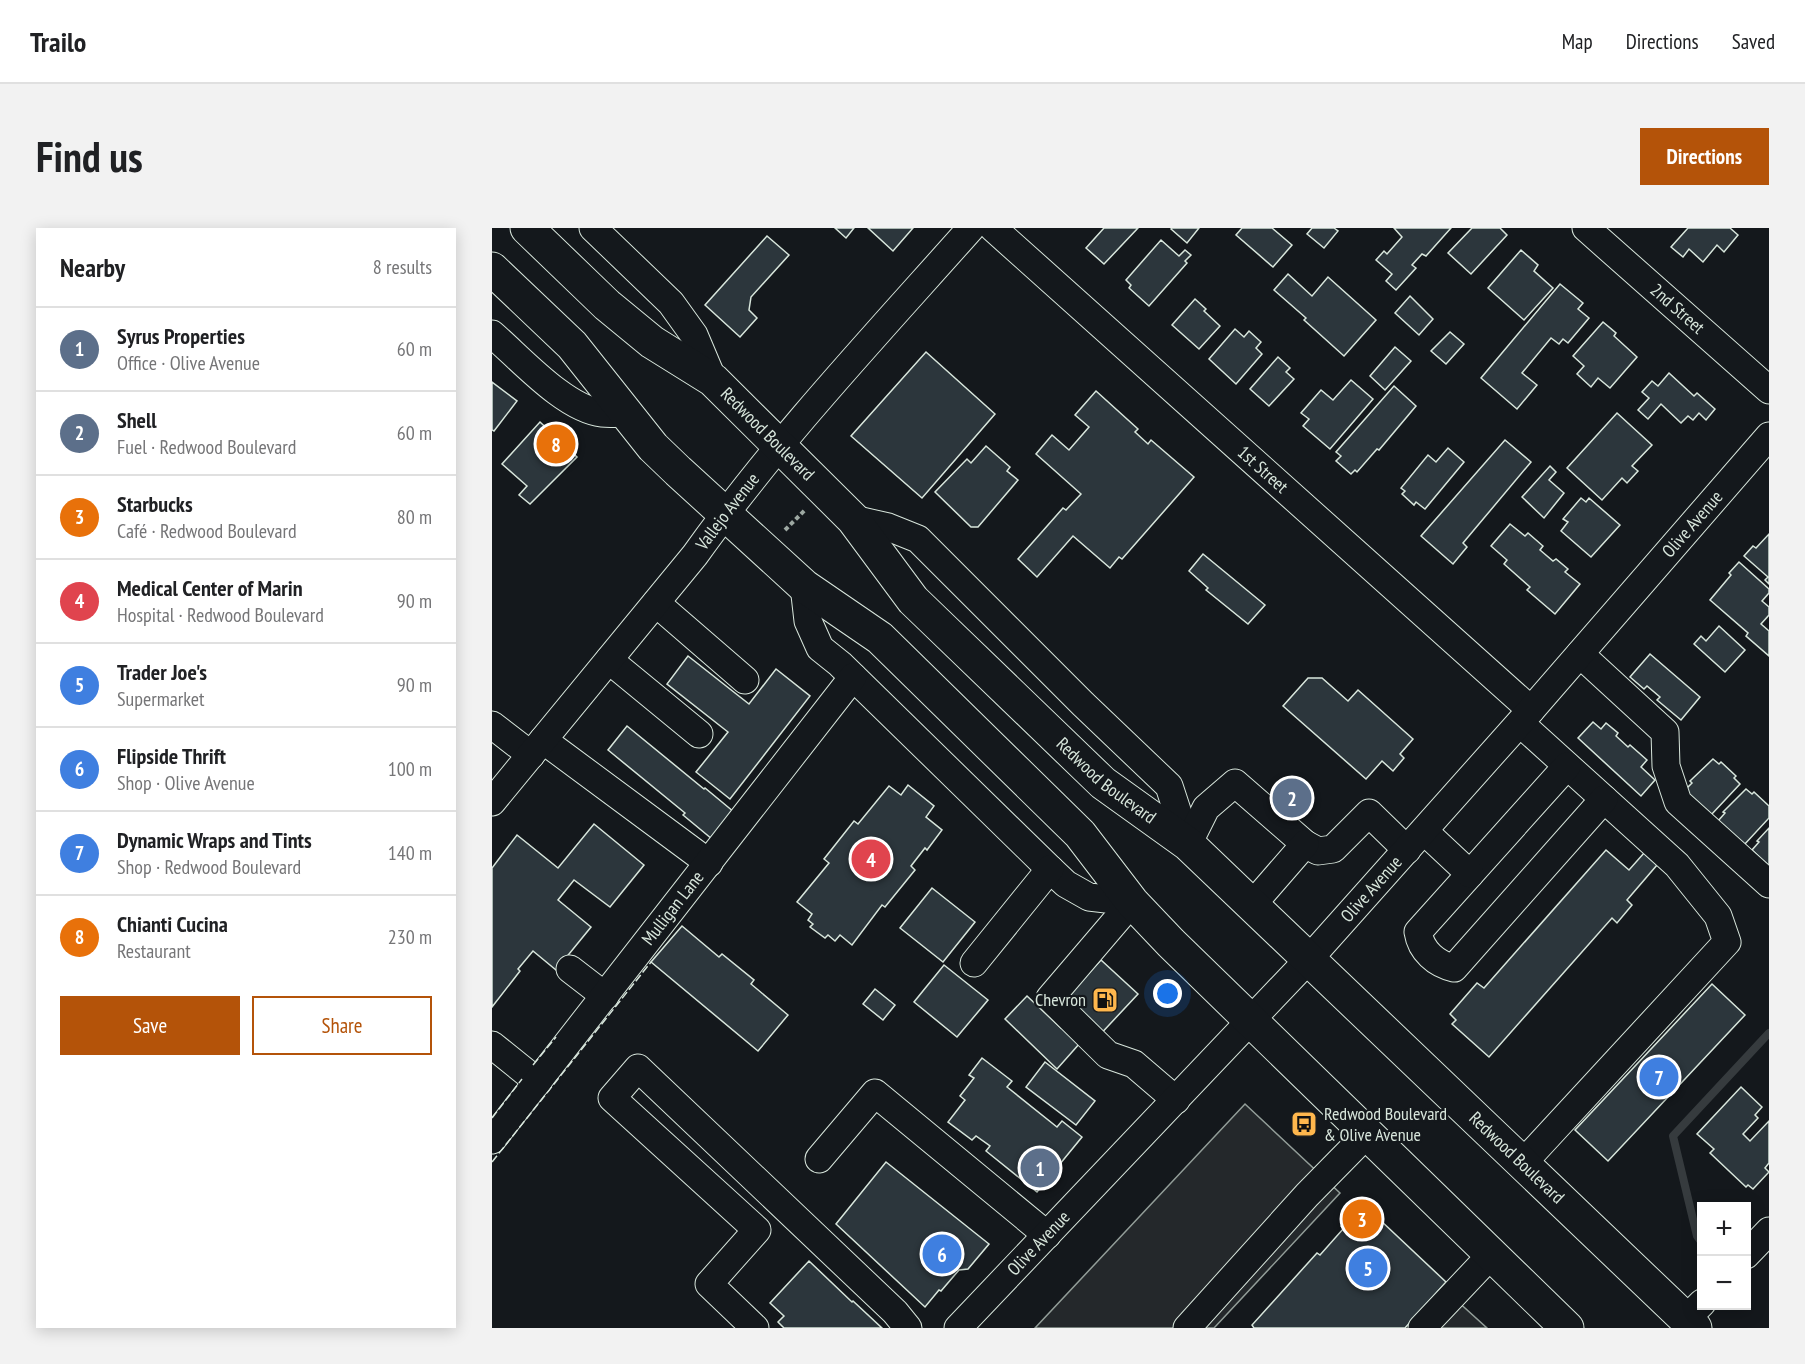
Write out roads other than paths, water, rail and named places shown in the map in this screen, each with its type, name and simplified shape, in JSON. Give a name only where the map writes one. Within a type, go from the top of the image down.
[{"type":"main road","name":"Redwood Boulevard","points":[[527,228],[607,305],[652,342],[713,380],[853,519],[913,600],[1103,783],[1188,844],[1523,1163],[1694,1317]]},
{"type":"main road","points":[[492,268],[572,345],[654,447],[804,586],[880,638],[1080,834],[1132,902],[1171,943],[1567,1328]]},
{"type":"street","points":[[593,228],[671,303],[694,335],[713,380]]},
{"type":"street","name":"Vallejo Avenue","points":[[492,802],[695,555],[809,409],[971,228]]},
{"type":"street","name":"1st Street","points":[[993,228],[1525,717],[1567,766],[1677,865],[1718,916],[1726,942],[1523,1163]]},
{"type":"street","name":"2nd Street","points":[[1586,228],[1769,390]]},
{"type":"street","points":[[492,333],[560,395],[576,404],[601,413],[626,413]]},
{"type":"street","name":"Olive Avenue","points":[[958,1328],[1309,959],[1525,717],[1769,436]]},
{"type":"street","points":[[853,519],[888,527],[918,538],[1083,704],[1169,786],[1188,844]]},
{"type":"street","points":[[804,586],[808,621],[820,648],[853,677],[1066,884],[1089,897],[1132,902]]},
{"type":"street","points":[[656,603],[745,680]]},
{"type":"street","points":[[1580,654],[1665,732],[1666,766],[1678,802],[1769,884]]},
{"type":"street","points":[[609,660],[699,734]]},
{"type":"street","name":"Mulligan Lane","points":[[492,1140],[853,677]]},
{"type":"street","points":[[492,725],[537,747],[709,863]]},
{"type":"street","points":[[1567,766],[1418,932],[1420,945],[1444,966],[1454,968],[1604,799]]},
{"type":"street","points":[[1188,844],[1206,808],[1235,783],[1305,844],[1318,851],[1333,849],[1369,813],[1470,874]]},
{"type":"street","points":[[1252,905],[1305,844]]},
{"type":"street","points":[[974,963],[1050,869]]},
{"type":"street","points":[[1132,902],[1050,998],[1108,1055],[1134,1064],[1176,1100]]},
{"type":"street","points":[[570,969],[605,996]]},
{"type":"street","points":[[492,1045],[538,1082]]},
{"type":"street","points":[[755,1328],[709,1284],[757,1230],[612,1098],[638,1068],[895,1312],[908,1328]]},
{"type":"street","points":[[819,1159],[875,1093],[1047,1235]]},
{"type":"street","points":[[1187,1328],[1307,1195],[1366,1134]]},
{"type":"street","points":[[1751,1250],[1769,1231]]},
{"type":"street","points":[[1422,1328],[1491,1255]]},
{"type":"waterway","points":[[1697,1236],[1673,1136],[1769,1033]]},
{"type":"place","name":"Chianti Cucina","points":[[556,444]]},
{"type":"place","name":"Shell","points":[[1292,798]]},
{"type":"place","name":"Medical Center of Marin","points":[[871,859]]},
{"type":"place","name":"Chevron","points":[[1105,1000]]},
{"type":"place","name":"Dynamic Wraps and Tints","points":[[1659,1077]]},
{"type":"place","name":"Redwood Boulevard & Olive Avenue","points":[[1304,1124]]},
{"type":"place","name":"Syrus Properties","points":[[1040,1168]]},
{"type":"place","name":"Starbucks","points":[[1362,1219]]},
{"type":"place","name":"Flipside Thrift","points":[[942,1254]]},
{"type":"place","name":"Trader Joe's","points":[[1368,1268]]}]
